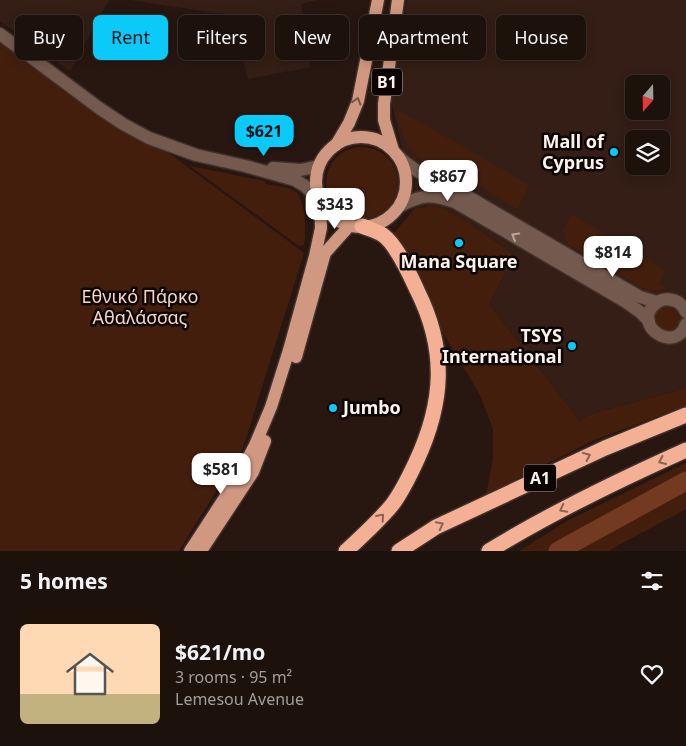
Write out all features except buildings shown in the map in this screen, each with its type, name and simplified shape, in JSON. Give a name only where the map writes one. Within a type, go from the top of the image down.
[{"type":"highway","points":[[346,551],[378,522],[402,491],[430,429],[439,383],[436,338],[425,305],[414,284],[389,241],[383,235],[356,225]]},
{"type":"highway","name":"A1","points":[[399,551],[436,527],[605,448],[686,415]]},
{"type":"highway","name":"A1","points":[[489,551],[543,519],[686,450]]},
{"type":"main road","name":"B1","points":[[318,166],[326,154],[336,145],[350,122],[358,101],[378,0]]},
{"type":"main road","name":"B1","points":[[398,0],[384,104],[384,120],[395,153],[404,167],[405,193],[400,206]]},
{"type":"main road","points":[[336,145],[350,138],[365,137],[380,141],[395,153]]},
{"type":"main road","points":[[190,551],[238,479],[271,407],[289,350],[321,228],[320,201],[316,186],[318,166]]},
{"type":"main road","points":[[320,201],[328,212],[338,220],[356,225],[377,223],[391,216],[400,206]]},
{"type":"main road","points":[[201,551],[253,472],[280,403],[301,340],[325,253],[356,225]]},
{"type":"street","points":[[0,34],[99,108],[149,138],[196,155],[245,166],[299,182],[320,201]]},
{"type":"street","points":[[395,153],[408,166],[432,180],[460,192],[640,297],[656,302],[668,299],[675,300],[681,304],[686,312]]},
{"type":"street","points":[[245,166],[301,170],[318,166]]},
{"type":"street","points":[[400,206],[416,197],[436,195],[455,202],[626,302],[649,321]]},
{"type":"street","points":[[656,302],[649,314],[652,329],[665,338],[673,337],[684,330]]},
{"type":"shaded area","points":[[0,0],[109,0],[101,15],[93,15],[93,29],[83,47],[83,15],[15,15],[15,32],[0,21]]},
{"type":"shaded area","points":[[130,0],[318,0],[301,4],[303,15],[275,15],[275,60],[310,60],[311,67],[248,79],[244,60],[265,60],[265,15],[228,15]]},
{"type":"shaded area","points":[[407,0],[686,0],[686,388],[591,414],[580,421],[489,304],[515,255],[460,217],[425,206],[415,208],[415,179],[402,149],[391,100],[397,60],[486,60],[486,15],[405,15]]},
{"type":"shaded area","points":[[55,60],[76,60],[70,71]]},
{"type":"green space","name":"Εθνικό Πάρκο Αθαλάσσας","points":[[0,34],[15,44],[15,60],[38,60],[98,101],[304,253],[243,448],[179,551],[0,551]]},
{"type":"green space","points":[[397,109],[530,185],[517,209],[457,173],[434,168],[418,158],[403,136]]},
{"type":"green space","points":[[362,147],[376,150],[388,157],[395,169],[398,183],[395,197],[388,209],[376,216],[362,219],[348,216],[336,209],[329,197],[326,183],[329,169],[336,157],[348,150]]},
{"type":"green space","points":[[190,166],[265,181],[266,184],[293,190],[298,194],[303,207],[305,224],[304,245],[299,246]]},
{"type":"green space","points":[[437,206],[460,217],[515,255],[489,304],[580,421],[591,414],[686,388],[686,406],[592,441],[486,495],[493,458],[493,429],[480,395],[437,323],[394,233],[415,208]]},
{"type":"green space","points":[[572,214],[666,271],[659,284],[667,288],[649,291],[568,245],[563,230]]},
{"type":"green space","points":[[667,305],[676,309],[680,318],[676,327],[667,331],[658,327],[654,318],[658,309]]},
{"type":"green space","points":[[686,463],[686,509],[608,551],[519,551],[569,520]]},
{"type":"waterway","points":[[558,551],[686,481]]},
{"type":"place","name":"Mall of Cyprus","points":[[614,152]]},
{"type":"place","name":"Mana Square","points":[[459,243]]},
{"type":"place","name":"TSYS International","points":[[572,346]]},
{"type":"place","name":"Jumbo","points":[[333,408]]}]
